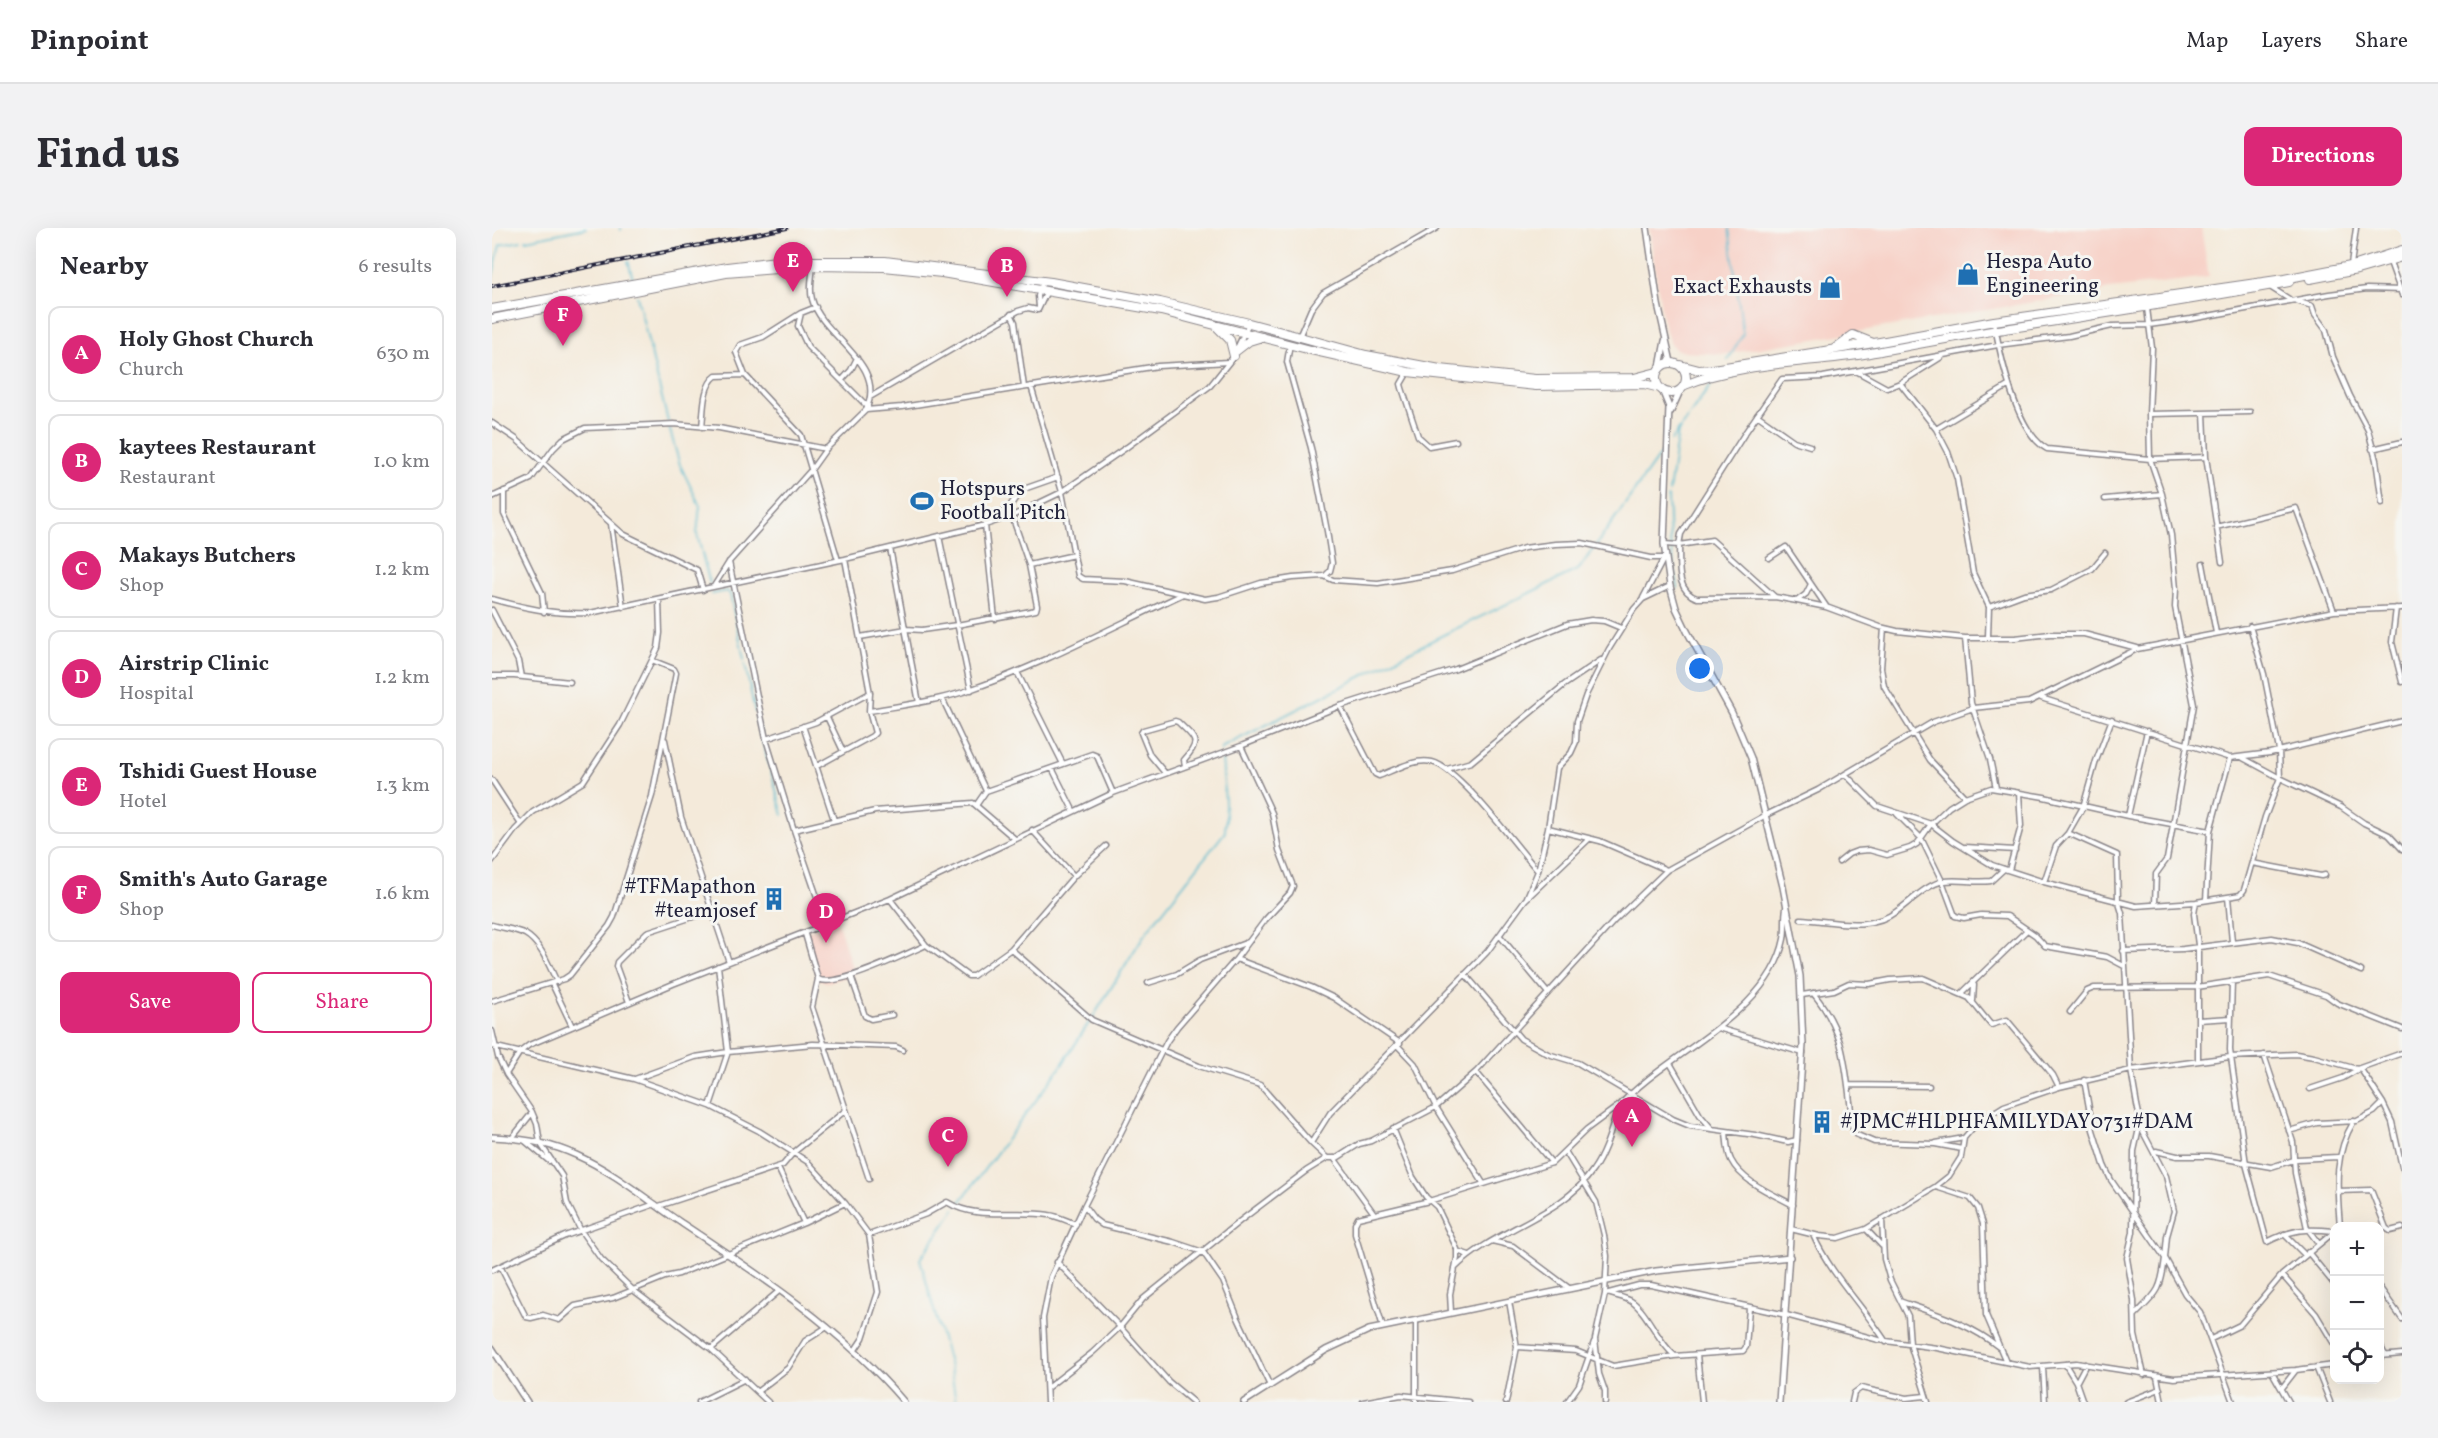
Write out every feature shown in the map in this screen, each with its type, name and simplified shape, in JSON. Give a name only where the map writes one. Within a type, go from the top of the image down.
[{"type":"highway","points":[[492,319],[726,273],[813,266],[908,269],[1045,285],[1211,322],[1290,344],[1408,372],[1536,386],[1644,384],[1671,393],[1735,372],[2147,308],[2357,270],[2389,258],[2402,250]]},
{"type":"highway","points":[[492,309],[727,267],[777,261],[885,261],[1160,302],[1407,364],[1535,379],[1607,379],[1644,376],[1671,362],[1699,370],[1713,369],[1994,321],[2284,279],[2402,257]]},
{"type":"highway","points":[[1211,322],[1226,334],[1232,346],[1233,356]]},
{"type":"highway","points":[[1233,356],[1253,339],[1270,338]]},
{"type":"highway","points":[[1680,365],[1686,374],[1682,388]]},
{"type":"highway","points":[[1658,370],[1656,381],[1661,389]]},
{"type":"street","points":[[1299,337],[1311,309],[1323,293],[1437,228]]},
{"type":"street","points":[[1647,228],[1665,339],[1671,362]]},
{"type":"street","points":[[2351,266],[2356,228]]},
{"type":"street","points":[[2137,649],[2084,634],[1965,638],[1884,628],[1826,607],[1775,597],[1697,598],[1685,591],[1680,580],[1681,534],[1782,379],[1823,377],[1998,345],[2069,336],[2112,326],[2149,325],[2367,289],[2401,292],[2389,258]]},
{"type":"street","points":[[714,587],[729,562],[811,470],[826,449],[867,408],[870,397],[869,378],[857,358],[816,307],[811,289],[813,266]]},
{"type":"street","points":[[1039,308],[1045,285]]},
{"type":"street","points":[[1039,308],[1037,304],[1045,285]]},
{"type":"street","points":[[2270,287],[2290,300],[2312,306],[2325,330],[2333,357],[2368,430],[2376,460],[2382,503]]},
{"type":"street","points":[[816,307],[801,313],[763,337],[740,345],[737,356],[745,375],[801,435],[838,560]]},
{"type":"street","points":[[870,397],[1011,314],[1023,308],[1039,308]]},
{"type":"street","points":[[2147,308],[2152,348],[2149,414],[2151,459],[2162,494],[2173,551],[2175,607],[2194,705],[2167,859],[2155,877],[2155,904]]},
{"type":"street","points":[[801,313],[798,326],[808,346],[867,408],[902,408],[1024,387],[1158,366],[1206,362],[1233,356]]},
{"type":"street","points":[[1011,314],[1015,321],[1024,387]]},
{"type":"street","points":[[1994,321],[2008,386],[2025,421],[2038,442],[2047,449],[2151,459],[2206,457]]},
{"type":"street","points":[[492,599],[544,612],[590,614],[845,559],[985,525],[1012,516],[1062,492],[1193,400],[1210,386],[1233,356],[1249,323]]},
{"type":"street","points":[[1658,370],[1665,339]]},
{"type":"street","points":[[1290,344],[1287,362],[1311,448],[1329,542],[1332,568],[1324,576]]},
{"type":"street","points":[[1855,371],[1884,388],[1900,383],[1946,354]]},
{"type":"street","points":[[842,380],[851,370],[857,358]]},
{"type":"street","points":[[1408,372],[1401,388],[1418,436],[1430,446],[1456,441]]},
{"type":"street","points":[[702,427],[706,390],[712,378],[745,375]]},
{"type":"street","points":[[1900,383],[1936,429],[1954,468],[1972,566],[1989,608],[1989,637]]},
{"type":"street","points":[[1031,386],[1062,492],[1080,578],[1151,586],[1181,595],[1211,598],[1261,583],[1324,576],[1333,580],[1378,583],[1452,572],[1524,548],[1556,544],[1593,545],[1598,548],[1664,559]]},
{"type":"street","points":[[1936,429],[2008,386]]},
{"type":"street","points":[[1669,419],[1673,402],[1682,388]]},
{"type":"street","points":[[1661,389],[1667,398],[1669,419],[1664,559],[1670,586],[1676,608],[1743,737],[1751,758],[1797,953],[1802,995],[1803,1053],[1779,1402]]},
{"type":"street","points":[[2149,414],[2250,412]]},
{"type":"street","points":[[2204,413],[2206,457],[2222,562]]},
{"type":"street","points":[[1757,415],[1794,441],[1810,446]]},
{"type":"street","points":[[492,423],[516,439],[610,524],[628,537],[693,567],[700,575],[703,590]]},
{"type":"street","points":[[492,496],[531,479],[563,439],[585,428],[674,424],[719,428],[826,449]]},
{"type":"street","points":[[2372,449],[2402,442]]},
{"type":"street","points":[[993,522],[1010,506],[1021,490],[1058,477]]},
{"type":"street","points":[[504,491],[504,514],[542,592],[544,612]]},
{"type":"street","points":[[2105,499],[2162,494]]},
{"type":"street","points":[[2216,527],[2296,508],[2334,611]]},
{"type":"street","points":[[860,637],[906,629],[922,630],[957,625],[1036,610],[1029,565],[1012,516]]},
{"type":"street","points":[[610,524],[623,607]]},
{"type":"street","points":[[985,525],[995,619]]},
{"type":"street","points":[[939,536],[971,690]]},
{"type":"street","points":[[1664,544],[1679,545],[1712,540],[1775,597]]},
{"type":"street","points":[[1769,558],[1786,547],[1826,607]]},
{"type":"street","points":[[890,548],[919,703]]},
{"type":"street","points":[[1989,608],[2024,594],[2051,590],[2092,569],[2105,553]]},
{"type":"street","points":[[1029,565],[1074,555]]},
{"type":"street","points":[[817,766],[874,733],[869,711],[870,693],[845,559]]},
{"type":"street","points":[[1311,1143],[1330,1113],[1399,1044],[1500,936],[1525,900],[1538,871],[1548,828],[1557,768],[1571,753],[1576,742],[1576,727],[1580,711],[1603,659],[1621,627],[1643,599],[1664,559]]},
{"type":"street","points":[[729,562],[766,739],[826,923]]},
{"type":"street","points":[[2203,564],[2216,633]]},
{"type":"street","points":[[1797,601],[1806,594],[1811,584]]},
{"type":"street","points":[[1643,599],[1670,586]]},
{"type":"street","points":[[869,711],[919,703],[971,690],[1017,672],[1181,595]]},
{"type":"street","points":[[492,861],[520,823],[538,808],[584,782],[620,726],[654,661],[660,633],[659,599]]},
{"type":"street","points":[[2396,608],[2392,642],[2402,682]]},
{"type":"street","points":[[1047,1388],[1092,1353],[1120,1327],[1143,1299],[1306,1171],[1327,1158],[1344,1155],[1354,1147],[1371,1141],[1436,1107],[1476,1072],[1615,920],[1667,870],[1766,815],[1818,790],[1933,722],[1973,708],[2015,705],[2040,697],[2137,649],[2334,611],[2402,608]]},
{"type":"street","points":[[492,610],[518,661],[521,677]]},
{"type":"street","points":[[506,1074],[520,1052],[529,1045],[718,966],[890,899],[1073,810],[1113,793],[1241,746],[1340,706],[1456,669],[1578,621],[1604,621],[1621,627]]},
{"type":"street","points":[[1845,774],[1877,807],[1931,824],[1963,848],[1992,865],[2044,882],[2136,906],[2196,902],[2243,893],[2265,817],[2280,778],[2279,750],[2265,674],[2250,626]]},
{"type":"street","points":[[1884,628],[1881,676],[1892,701],[1911,734],[1930,760],[1965,797]]},
{"type":"street","points":[[1965,638],[1973,708],[1990,759],[1996,788]]},
{"type":"street","points":[[1447,769],[1471,762],[1564,685],[1603,659]]},
{"type":"street","points":[[492,1000],[554,983],[570,975],[614,917],[642,831],[676,673],[674,669],[654,661]]},
{"type":"street","points":[[1017,672],[1063,764]]},
{"type":"street","points":[[492,676],[570,682]]},
{"type":"street","points":[[766,739],[827,717],[870,693]]},
{"type":"street","points":[[2040,697],[2230,758],[2243,758],[2402,720]]},
{"type":"street","points":[[942,698],[986,790]]},
{"type":"street","points":[[1340,706],[1375,774],[1379,776],[1405,766],[1430,761],[1447,769],[1468,788],[1538,871]]},
{"type":"street","points":[[827,717],[843,751]]},
{"type":"street","points":[[2044,882],[2056,846],[2068,833],[2083,807],[2096,761],[2112,719]]},
{"type":"street","points":[[1165,773],[1150,754],[1141,733],[1143,730],[1178,722],[1195,739],[1196,744],[1193,751],[1185,758],[1185,765]]},
{"type":"street","points":[[803,726],[834,820]]},
{"type":"street","points":[[2128,816],[2147,731]]},
{"type":"street","points":[[664,736],[681,817],[729,962]]},
{"type":"street","points":[[1047,1402],[1044,1308],[1057,1262],[1163,1050],[1177,1027],[1236,959],[1290,893],[1293,886],[1279,850],[1272,813],[1241,746]]},
{"type":"street","points":[[977,804],[986,790],[1095,754],[1113,793]]},
{"type":"street","points":[[2206,900],[2210,831],[2230,758]]},
{"type":"street","points":[[2243,758],[2341,807],[2364,823],[2389,835],[2402,849]]},
{"type":"street","points":[[1052,768],[1073,810]]},
{"type":"street","points":[[492,780],[520,823]]},
{"type":"street","points":[[1839,862],[1848,854],[1857,851],[1873,851],[1884,855],[1910,848],[1949,807],[1986,788],[2044,796],[2083,807],[2210,831]]},
{"type":"street","points":[[1801,920],[1868,924],[1892,914],[1942,881],[1991,881],[2007,869],[2015,850],[2021,826],[2019,793]]},
{"type":"street","points":[[794,830],[875,811],[968,803],[977,804],[1015,839]]},
{"type":"street","points":[[1897,813],[1921,838],[1942,881],[1955,916],[1964,918],[1981,915],[2007,916],[2035,935],[2045,946],[2107,957],[2124,966]]},
{"type":"street","points":[[1548,828],[1617,847],[1667,870]]},
{"type":"street","points":[[1032,830],[1074,876]]},
{"type":"street","points":[[2068,833],[2117,855],[2118,900],[2122,913],[2122,951],[2131,1070],[2140,1124],[2166,1176],[2174,1211],[2167,1236],[2163,1275],[2157,1293],[2135,1316]]},
{"type":"street","points":[[1525,900],[1589,839]]},
{"type":"street","points":[[890,899],[926,945],[968,976],[976,975],[1011,949],[1074,876],[1106,846]]},
{"type":"street","points":[[1963,848],[2015,850]]},
{"type":"street","points":[[2252,862],[2325,875]]},
{"type":"street","points":[[2228,897],[2232,942]]},
{"type":"street","points":[[2196,902],[2194,914],[2198,945],[2198,1061]]},
{"type":"street","points":[[1383,1327],[1354,1227],[1358,1218],[1430,1201],[1552,1163],[1587,1129],[1735,1014],[1767,979],[1784,941],[1786,904]]},
{"type":"street","points":[[629,1002],[616,966],[617,962],[647,932],[711,911]]},
{"type":"street","points":[[492,925],[524,934],[539,948],[572,1026]]},
{"type":"street","points":[[1961,994],[1974,984],[1982,971],[2026,931]]},
{"type":"street","points":[[805,933],[818,979],[812,1007],[869,1179]]},
{"type":"street","points":[[1500,936],[1547,992]]},
{"type":"street","points":[[2122,951],[2183,949],[2198,945],[2272,938],[2298,943],[2361,971]]},
{"type":"street","points":[[1148,983],[1177,974],[1200,960],[1249,941]]},
{"type":"street","points":[[818,979],[827,982],[852,976],[926,945]]},
{"type":"street","points":[[1011,949],[1092,1020],[1200,1066],[1260,1085],[1327,1158]]},
{"type":"street","points":[[1236,959],[1334,998],[1399,1044],[1415,1064],[1436,1107],[1483,1183]]},
{"type":"street","points":[[710,1106],[728,1052],[718,966]]},
{"type":"street","points":[[1465,974],[1512,1030],[1528,1044],[1548,1054],[1578,1063],[1684,1125],[1788,1142],[1797,1140]]},
{"type":"street","points":[[852,976],[865,1016],[871,1019],[892,1015]]},
{"type":"street","points":[[2070,1012],[2092,989],[2100,987],[2197,987],[2269,976],[2309,988],[2337,1003],[2402,1029]]},
{"type":"street","points":[[1802,995],[1834,990],[1849,983],[1869,984],[1923,978],[1972,1001],[1991,1024],[2007,1020],[2053,1075],[2059,1087]]},
{"type":"street","points":[[2232,981],[2230,1056],[2246,1164],[2267,1242],[2284,1234],[2307,1228],[2330,1231]]},
{"type":"street","points":[[1972,1001],[1974,984]]},
{"type":"street","points":[[1813,993],[1825,1008],[1837,1030],[1848,1085],[1851,1126],[1855,1134],[1874,1142],[1935,1144],[1962,1149]]},
{"type":"street","points":[[2198,1020],[2231,1017]]},
{"type":"street","points":[[1718,1028],[1803,1053]]},
{"type":"street","points":[[492,1031],[506,1074],[532,1112],[537,1124],[540,1143],[562,1176],[567,1203],[581,1231],[605,1264],[633,1290],[711,1349],[768,1402]]},
{"type":"street","points":[[634,1079],[694,1057],[728,1052],[824,1044],[896,1047],[903,1050]]},
{"type":"street","points":[[492,1046],[634,1079],[710,1106],[759,1131],[814,1167],[869,1235],[878,1292],[863,1338],[855,1350]]},
{"type":"street","points":[[2310,1089],[2402,1054]]},
{"type":"street","points":[[2264,1055],[2294,1149],[2293,1160],[2307,1228],[2319,1244]]},
{"type":"street","points":[[1791,1229],[1838,1238],[1866,1229],[1935,1187],[1956,1168],[1964,1138],[1977,1124],[2004,1106],[2084,1080],[2131,1070],[2230,1056],[2314,1057],[2359,1069],[2384,1103],[2392,1122],[2402,1167]]},
{"type":"street","points":[[1670,1063],[1700,1115],[1712,1130]]},
{"type":"street","points":[[1476,1072],[1552,1163]]},
{"type":"street","points":[[2084,1080],[2092,1130],[2104,1165],[2165,1258],[2185,1294],[2200,1312],[2234,1402]]},
{"type":"street","points":[[1848,1085],[1929,1086]]},
{"type":"street","points":[[2289,1131],[2317,1123],[2354,1121],[2366,1117],[2384,1103]]},
{"type":"street","points":[[1455,1268],[1469,1255],[1574,1192],[1600,1158],[1619,1106]]},
{"type":"street","points":[[492,1270],[581,1231],[778,1167],[787,1162],[793,1153],[846,1110]]},
{"type":"street","points":[[512,1138],[532,1112]]},
{"type":"street","points":[[2340,1222],[2337,1191],[2338,1157],[2342,1143],[2354,1121]]},
{"type":"street","points":[[2140,1124],[2134,1151],[2132,1241],[2127,1258],[2135,1316],[2134,1335],[2144,1375]]},
{"type":"street","points":[[1393,1128],[1413,1177],[1437,1207],[1457,1251],[1450,1294],[1451,1312]]},
{"type":"street","points":[[1726,1132],[1730,1155],[1737,1169],[1760,1186],[1793,1205]]},
{"type":"street","points":[[492,1137],[540,1143],[574,1154],[597,1166],[727,1253],[827,1327],[855,1350],[904,1402]]},
{"type":"street","points":[[1935,1144],[1964,1138]]},
{"type":"street","points":[[523,1140],[552,1163]]},
{"type":"street","points":[[1565,1151],[1598,1206],[1607,1256],[1604,1280],[1606,1293],[1595,1339],[1580,1384],[1567,1402]]},
{"type":"street","points":[[2154,1151],[2167,1155],[2200,1155],[2246,1164],[2276,1166],[2293,1160],[2338,1157]]},
{"type":"street","points":[[1333,1158],[1374,1213]]},
{"type":"street","points":[[778,1167],[804,1223]]},
{"type":"street","points":[[1935,1187],[1970,1198],[1981,1217],[1985,1234],[1983,1258],[1986,1314],[2006,1363]]},
{"type":"street","points":[[2337,1191],[2371,1190],[2386,1228],[2390,1231],[2402,1228]]},
{"type":"street","points":[[869,1235],[926,1214],[947,1202],[957,1208],[974,1212],[1047,1214],[1076,1224]]},
{"type":"street","points":[[500,1266],[528,1318],[543,1315],[559,1320],[575,1306],[613,1298],[679,1275],[727,1253],[804,1223],[845,1203]]},
{"type":"street","points":[[1084,1206],[1102,1225],[1173,1242],[1203,1252],[1223,1281],[1270,1386]]},
{"type":"street","points":[[1882,1219],[1882,1246],[1890,1280],[1908,1316],[1910,1344],[1928,1402]]},
{"type":"street","points":[[1866,1229],[1882,1246]]},
{"type":"street","points":[[1813,1234],[1831,1270],[1867,1312],[1886,1342]]},
{"type":"street","points":[[2284,1234],[2330,1280]]},
{"type":"street","points":[[2211,1339],[2240,1325],[2282,1275],[2330,1234]]},
{"type":"street","points":[[1491,1241],[1513,1246],[1569,1288]]},
{"type":"street","points":[[1457,1251],[1469,1255]]},
{"type":"street","points":[[1244,1402],[1339,1343],[1383,1327],[1656,1270],[1790,1257]]},
{"type":"street","points":[[1057,1262],[1169,1382],[1193,1402]]},
{"type":"street","points":[[2282,1275],[2316,1314],[2330,1337]]},
{"type":"street","points":[[1606,1293],[1648,1284],[1786,1315],[1886,1342],[1910,1344],[2030,1368],[2064,1363],[2086,1364],[2174,1378],[2296,1370],[2330,1365]]},
{"type":"street","points":[[711,1349],[779,1291]]},
{"type":"street","points":[[1606,1293],[1629,1300],[1638,1307],[1674,1356]]},
{"type":"street","points":[[2384,1295],[2402,1319]]},
{"type":"street","points":[[1506,1402],[1517,1347],[1508,1300]]},
{"type":"street","points":[[1902,1302],[1930,1310],[1966,1325],[2000,1349]]},
{"type":"street","points":[[1517,1347],[1576,1351],[1613,1366],[1655,1361],[1674,1356],[1744,1350],[1749,1308]]},
{"type":"street","points":[[1416,1319],[1416,1402]]},
{"type":"street","points":[[758,1391],[788,1368],[805,1341],[827,1327]]},
{"type":"street","points":[[1595,1339],[1605,1402]]},
{"type":"street","points":[[492,1348],[526,1402]]},
{"type":"street","points":[[2384,1355],[2402,1354]]},
{"type":"street","points":[[1697,1355],[1702,1402]]},
{"type":"street","points":[[2064,1363],[2076,1382],[2083,1402]]},
{"type":"street","points":[[2076,1382],[2086,1364]]},
{"type":"street","points":[[2043,1367],[2045,1402]]},
{"type":"street","points":[[2316,1367],[2330,1402]]},
{"type":"street","points":[[2282,1388],[2296,1370]]},
{"type":"street","points":[[2271,1372],[2289,1402]]},
{"type":"street","points":[[2157,1377],[2162,1402]]},
{"type":"street","points":[[699,1402],[745,1379]]},
{"type":"street","points":[[1852,1402],[1854,1393],[1861,1388],[1914,1398],[1925,1395]]},
{"type":"street","points":[[2126,1402],[2160,1389]]},
{"type":"street","points":[[1363,1402],[1392,1396],[1416,1396],[1468,1402]]},
{"type":"street","points":[[1896,1402],[1898,1396]]},
{"type":"shaded area","points":[[1649,228],[2201,228],[2209,277],[2110,289],[1725,354],[1685,352],[1675,349],[1669,341],[1663,321]]},
{"type":"shaded area","points":[[837,919],[854,975],[827,982],[818,979],[805,933]]},
{"type":"waterway","points":[[526,240],[586,228]]},
{"type":"waterway","points":[[1728,360],[1743,334],[1729,228]]},
{"type":"waterway","points":[[492,279],[500,245],[521,241]]},
{"type":"waterway","points":[[628,261],[633,279]]},
{"type":"waterway","points":[[492,299],[493,288]]},
{"type":"waterway","points":[[637,296],[668,422]]},
{"type":"waterway","points":[[1671,441],[1712,383]]},
{"type":"waterway","points":[[669,427],[680,465],[700,506],[697,534],[710,584]]},
{"type":"waterway","points":[[1669,492],[1678,431]]},
{"type":"waterway","points":[[1221,751],[1221,748],[1443,635],[1579,569],[1664,449]]},
{"type":"waterway","points":[[1668,497],[1670,541],[1678,588]]},
{"type":"waterway","points":[[712,594],[727,591],[730,594],[744,659]]},
{"type":"waterway","points":[[745,664],[755,712]]},
{"type":"waterway","points":[[756,717],[783,815]]},
{"type":"waterway","points":[[1093,1017],[1144,935],[1225,832],[1222,756]]},
{"type":"waterway","points":[[958,1205],[1060,1068],[1090,1021]]},
{"type":"waterway","points":[[955,1209],[920,1259],[951,1371],[956,1402]]},
{"type":"railway","points":[[492,286],[787,228]]},
{"type":"place","name":"Hespa Auto Engineering","points":[[1968,274]]},
{"type":"place","name":"Exact Exhausts","points":[[1830,287]]},
{"type":"place","name":"Tshidi Guest House","points":[[793,292]]},
{"type":"place","name":"kaytees Restaurant","points":[[1007,297]]},
{"type":"place","name":"Smith's Auto Garage","points":[[563,346]]},
{"type":"place","name":"Hotspurs Football Pitch","points":[[922,501]]},
{"type":"place","name":"#TFMapathon #teamjosef","points":[[774,899]]},
{"type":"place","name":"Airstrip Clinic","points":[[826,943]]},
{"type":"place","name":"#JPMC#HLPHFAMILYDAY0731#DAM","points":[[1822,1122]]},
{"type":"place","name":"Holy Ghost Church","points":[[1632,1147]]},
{"type":"place","name":"Makays Butchers","points":[[948,1167]]}]
